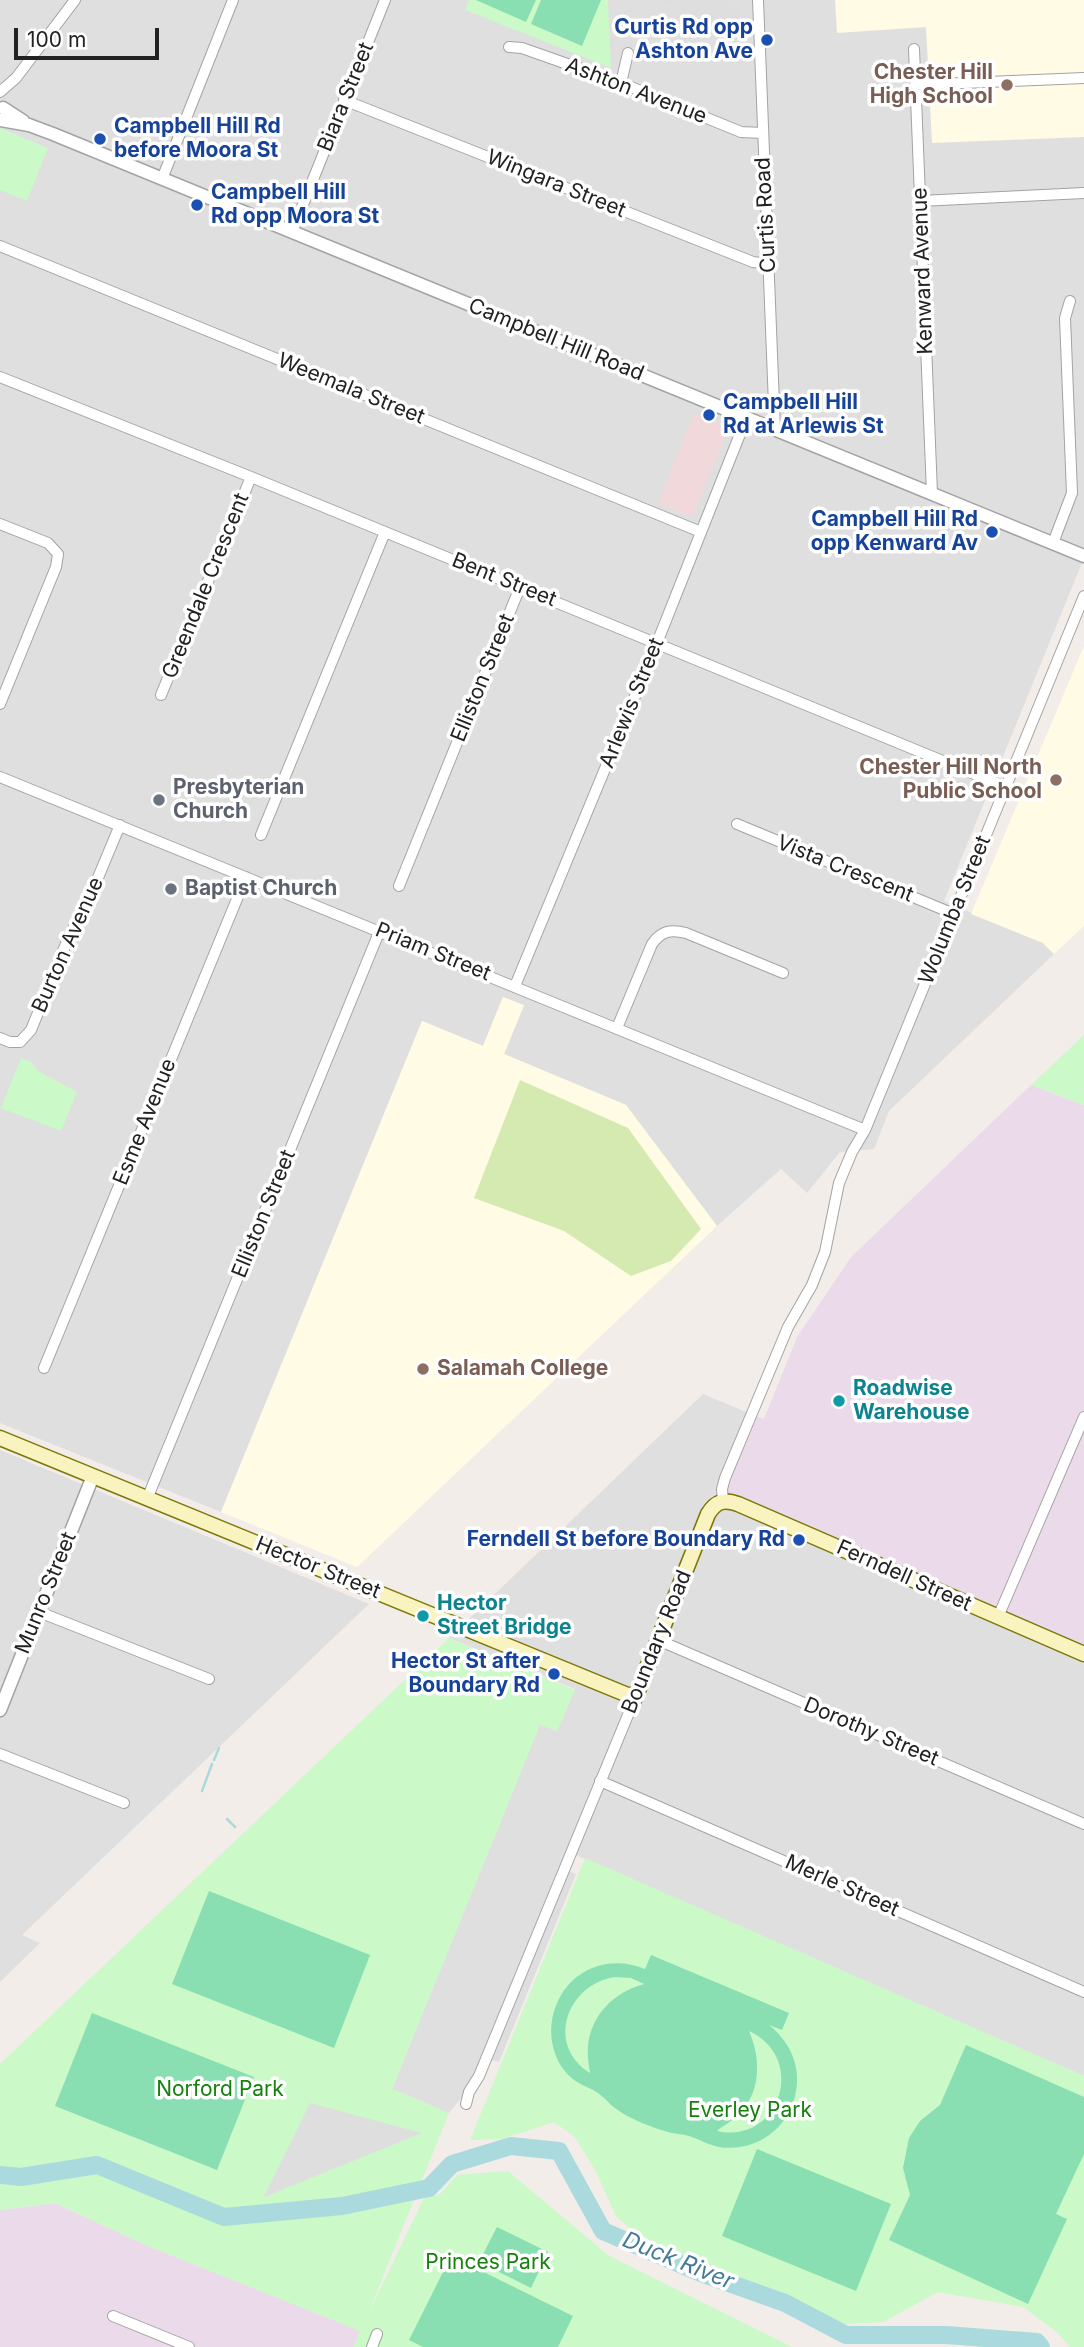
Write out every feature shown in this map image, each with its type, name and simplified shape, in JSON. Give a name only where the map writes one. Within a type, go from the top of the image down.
[{"type":"main road","name":"Hector Street","points":[[0,1438],[635,1698]]},
{"type":"main road","name":"Ferndell Street","points":[[723,1501],[738,1504],[1084,1654]]},
{"type":"main road","name":"Boundary Road","points":[[635,1698],[708,1514],[713,1506],[723,1501]]},
{"type":"street","points":[[0,92],[16,78],[75,0]]},
{"type":"street","points":[[162,179],[233,0]]},
{"type":"street","name":"Biara Street","points":[[292,232],[385,0]]},
{"type":"street","name":"Curtis Road","points":[[758,0],[775,430]]},
{"type":"street","name":"Ashton Avenue","points":[[509,47],[523,48],[621,83],[741,132],[763,133]]},
{"type":"street","name":"Kenward Avenue","points":[[914,49],[932,493]]},
{"type":"street","points":[[621,83],[628,52]]},
{"type":"street","points":[[1,111],[16,78]]},
{"type":"street","points":[[915,85],[1084,78]]},
{"type":"street","name":"Wingara Street","points":[[344,100],[753,262],[768,264]]},
{"type":"street","name":"Campbell Hill Road","points":[[1,111],[29,125],[1084,556]]},
{"type":"street","points":[[920,201],[1084,193]]},
{"type":"street","name":"Weemala Street","points":[[0,246],[701,532]]},
{"type":"street","points":[[1053,543],[1072,493],[1065,318],[1070,301]]},
{"type":"street","name":"Bent Street","points":[[0,377],[251,477],[1006,787]]},
{"type":"street","name":"Arlewis Street","points":[[515,986],[746,419]]},
{"type":"street","points":[[1070,454],[1084,455]]},
{"type":"street","name":"Greendale Crescent","points":[[161,695],[251,477]]},
{"type":"street","points":[[0,524],[48,543],[58,554],[56,567],[0,704]]},
{"type":"street","points":[[261,835],[385,532]]},
{"type":"street","name":"Elliston Street","points":[[399,886],[520,587]]},
{"type":"street","name":"Wolumba Street","points":[[839,1183],[865,1130],[1084,596]]},
{"type":"street","name":"Priam Street","points":[[0,777],[865,1130]]},
{"type":"street","name":"Vista Crescent","points":[[737,824],[954,914]]},
{"type":"street","name":"Burton Avenue","points":[[0,1038],[20,1042],[31,1030],[70,934],[87,904],[120,825]]},
{"type":"street","name":"Esme Avenue","points":[[44,1368],[246,877]]},
{"type":"street","name":"Elliston Street","points":[[148,1499],[380,930]]},
{"type":"street","points":[[617,1028],[652,944],[658,936],[666,932],[676,930],[686,933],[783,973]]},
{"type":"street","name":"Boundary Road","points":[[723,1501],[725,1478],[788,1328],[812,1285],[825,1252],[839,1183]]},
{"type":"street","points":[[998,1617],[1084,1417]]},
{"type":"street","name":"Munro Street","points":[[0,1710],[93,1476]]},
{"type":"street","points":[[38,1612],[209,1679]]},
{"type":"street","name":"Dorothy Street","points":[[658,1640],[1084,1824]]},
{"type":"street","name":"Boundary Road","points":[[466,2104],[469,2092],[480,2076],[635,1698]]},
{"type":"street","points":[[0,1754],[124,1803]]},
{"type":"street","name":"Merle Street","points":[[600,1781],[1084,1992]]},
{"type":"street","points":[[113,2316],[189,2347]]},
{"type":"street","points":[[372,2347],[377,2334]]},
{"type":"shaded area","points":[[0,0],[1084,0],[1084,558],[944,901],[1043,943],[1054,954],[889,1111],[874,1149],[840,1152],[807,1193],[781,1169],[717,1226],[626,1105],[504,1054],[524,1006],[503,997],[483,1046],[422,1021],[221,1512],[0,1423]]},
{"type":"shaded area","points":[[660,0],[726,0],[740,6],[742,32]]},
{"type":"shaded area","name":"Chester Hill High School","points":[[835,0],[1084,0],[1084,137],[932,143],[926,27],[837,33]]},
{"type":"shaded area","points":[[694,413],[729,427],[692,517],[658,503]]},
{"type":"shaded area","name":"Chester Hill North Public School","points":[[1084,646],[1084,926],[1054,954],[1043,943],[971,914]]},
{"type":"shaded area","name":"Salamah College","points":[[503,997],[524,1005],[504,1054],[626,1105],[717,1226],[357,1567],[221,1512],[422,1021],[483,1046]]},
{"type":"shaded area","points":[[1031,1085],[1084,1105],[1084,1654],[723,1501],[725,1478],[751,1414],[764,1419],[797,1337],[851,1257]]},
{"type":"shaded area","points":[[703,1394],[751,1414],[1084,1654],[1084,2076],[571,1853],[479,2076],[449,2113],[392,2089],[540,1724],[557,1731],[575,1689],[449,1638]]},
{"type":"shaded area","points":[[0,1450],[369,1604],[22,1935],[40,1943],[0,1982]]},
{"type":"shaded area","points":[[569,1871],[576,1874],[561,1911],[499,2062],[492,2060]]},
{"type":"shaded area","points":[[310,2103],[422,2133],[264,2197]]},
{"type":"shaded area","points":[[55,2203],[148,2246],[361,2331],[354,2347],[0,2347],[0,2210]]},
{"type":"green space","points":[[469,0],[608,0],[611,68],[465,10]]},
{"type":"green space","points":[[476,0],[536,0],[526,22]]},
{"type":"green space","points":[[541,0],[601,0],[582,46],[531,24]]},
{"type":"green space","points":[[0,128],[48,148],[27,201],[0,190]]},
{"type":"green space","points":[[1084,1035],[1084,1105],[1031,1085]]},
{"type":"green space","points":[[21,1058],[31,1062],[38,1071],[77,1092],[61,1131],[1,1108]]},
{"type":"green space","points":[[520,1080],[628,1128],[701,1229],[671,1261],[631,1276],[564,1231],[474,1198]]},
{"type":"green space","name":"Norford Park","points":[[449,1638],[575,1690],[557,1731],[540,1725],[392,2089],[449,2113],[368,2314],[424,2198],[440,2194],[457,2175],[508,2171],[609,2256],[792,2347],[354,2347],[360,2331],[148,2246],[55,2203],[0,2210],[0,2064]]},
{"type":"green space","name":"Everley Park","points":[[585,1858],[1084,2076],[1084,2347],[1070,2347],[1057,2332],[1023,2307],[938,2292],[883,2322],[815,2326],[770,2294],[711,2280],[711,2273],[671,2265],[616,2216],[596,2172],[575,2137],[554,2122],[502,2139],[470,2140]]},
{"type":"green space","points":[[209,1891],[370,1955],[334,2048],[172,1984]]},
{"type":"green space","points":[[651,1955],[789,2013],[782,2030],[769,2025],[782,2038],[792,2054],[797,2072],[796,2091],[787,2116],[770,2135],[746,2146],[733,2148],[715,2146],[689,2136],[661,2130],[621,2112],[598,2093],[574,2080],[564,2070],[555,2054],[551,2026],[555,2008],[566,1988],[585,1972],[608,1964],[620,1963],[645,1969]],"holes":[[[615,1977],[631,1978],[644,1984],[614,1999],[599,2015],[588,2046],[590,2073],[576,2061],[568,2047],[565,2032],[568,2017],[574,2003],[585,1991],[598,1982]],[[749,2031],[767,2044],[778,2060],[781,2078],[779,2096],[770,2113],[757,2125],[739,2132],[717,2131],[744,2109],[754,2088],[757,2077],[756,2054]]]},
{"type":"green space","points":[[92,2013],[254,2077],[217,2170],[55,2106]]},
{"type":"green space","points":[[966,2045],[1084,2097],[1084,2154],[1056,2214],[1067,2219],[1028,2304],[889,2240],[910,2195],[903,2168],[909,2138],[920,2121],[940,2105]]},
{"type":"green space","points":[[757,2149],[891,2204],[856,2291],[722,2236]]},
{"type":"green space","name":"Princes Park","points":[[497,2227],[548,2252],[531,2288],[479,2262]]},
{"type":"green space","points":[[451,2256],[573,2316],[558,2347],[423,2347],[409,2340]]},
{"type":"waterway","points":[[214,1760],[219,1748]]},
{"type":"waterway","points":[[202,1791],[212,1764]]},
{"type":"waterway","points":[[227,1819],[235,1827]]},
{"type":"waterway","name":"Duck River","points":[[0,2175],[21,2177],[97,2165],[224,2217],[342,2206],[429,2188],[452,2164],[511,2146],[559,2151],[603,2231],[701,2273],[785,2303],[846,2335],[946,2335],[1037,2342],[1041,2347]]},
{"type":"place","name":"Curtis Rd opp Ashton Ave","points":[[767,40]]},
{"type":"place","name":"Chester Hill High School","points":[[1007,85]]},
{"type":"place","name":"Campbell Hill Rd before Moora St","points":[[100,139]]},
{"type":"place","name":"Campbell Hill Rd opp Moora St","points":[[197,205]]},
{"type":"place","name":"Campbell Hill Rd at Arlewis St","points":[[709,415]]},
{"type":"place","name":"Campbell Hill Rd opp Kenward Av","points":[[992,532]]},
{"type":"place","name":"Chester Hill North Public School","points":[[1056,780]]},
{"type":"place","name":"Presbyterian Church","points":[[159,800]]},
{"type":"place","name":"Baptist Church","points":[[171,889]]},
{"type":"place","name":"Salamah College","points":[[423,1369]]},
{"type":"place","name":"Roadwise Warehouse","points":[[839,1401]]},
{"type":"place","name":"Ferndell St before Boundary Rd","points":[[799,1540]]},
{"type":"place","name":"Hector Street Bridge","points":[[423,1616]]},
{"type":"place","name":"Hector St after Boundary Rd","points":[[554,1674]]}]
